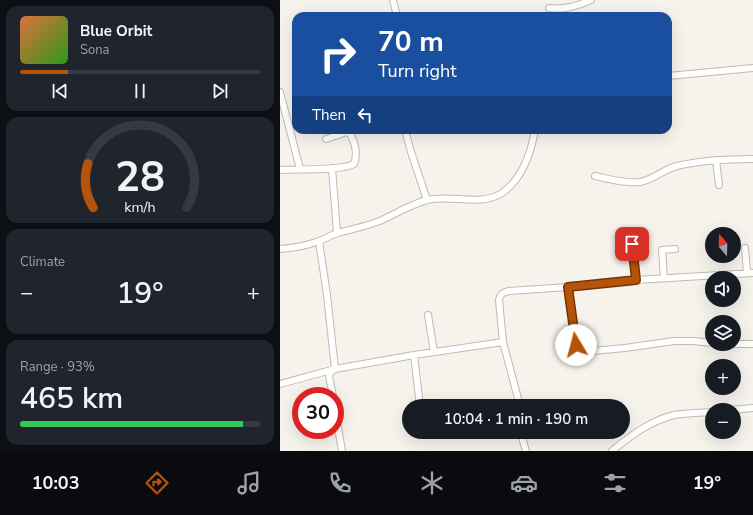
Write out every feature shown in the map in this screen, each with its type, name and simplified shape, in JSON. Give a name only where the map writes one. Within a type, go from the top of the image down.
[{"type":"street","points":[[393,0],[396,12]]},
{"type":"street","points":[[549,8],[565,9],[591,0]]},
{"type":"street","points":[[672,76],[753,68]]},
{"type":"street","points":[[280,92],[300,169]]},
{"type":"street","points":[[326,139],[344,134]]},
{"type":"street","points":[[280,170],[351,166],[354,164],[356,151],[352,136],[349,134]]},
{"type":"street","points":[[407,134],[426,200]]},
{"type":"street","points":[[280,249],[297,247],[319,241],[336,233],[374,223],[426,200],[479,200],[500,194],[507,189],[521,172],[528,158],[534,134]]},
{"type":"street","points":[[595,176],[630,182],[640,182],[676,166],[716,160],[753,159]]},
{"type":"street","points":[[716,160],[718,185]]},
{"type":"street","points":[[332,168],[336,233]]},
{"type":"street","points":[[319,241],[335,369]]},
{"type":"street","points":[[632,244],[636,280]]},
{"type":"street","points":[[518,399],[503,342],[498,300],[499,296],[502,294],[509,291],[636,280],[750,273],[745,248]]},
{"type":"street","points":[[664,278],[662,250],[675,249]]},
{"type":"street","points":[[568,287],[577,348],[580,352],[674,342],[705,342]]},
{"type":"street","points":[[428,315],[434,352]]},
{"type":"street","points":[[280,384],[335,369],[414,355],[503,342]]},
{"type":"street","points":[[741,344],[753,344]]},
{"type":"street","points":[[414,355],[419,399]]},
{"type":"street","points":[[331,387],[329,376],[335,369]]},
{"type":"street","points":[[741,409],[753,408]]},
{"type":"street","points":[[612,451],[641,429],[652,423],[676,415],[705,413]]},
{"type":"street","points":[[340,439],[342,451]]},
{"type":"street","points":[[523,439],[526,451]]},
{"type":"route","points":[[576,345],[568,287],[636,280],[632,244]]}]
